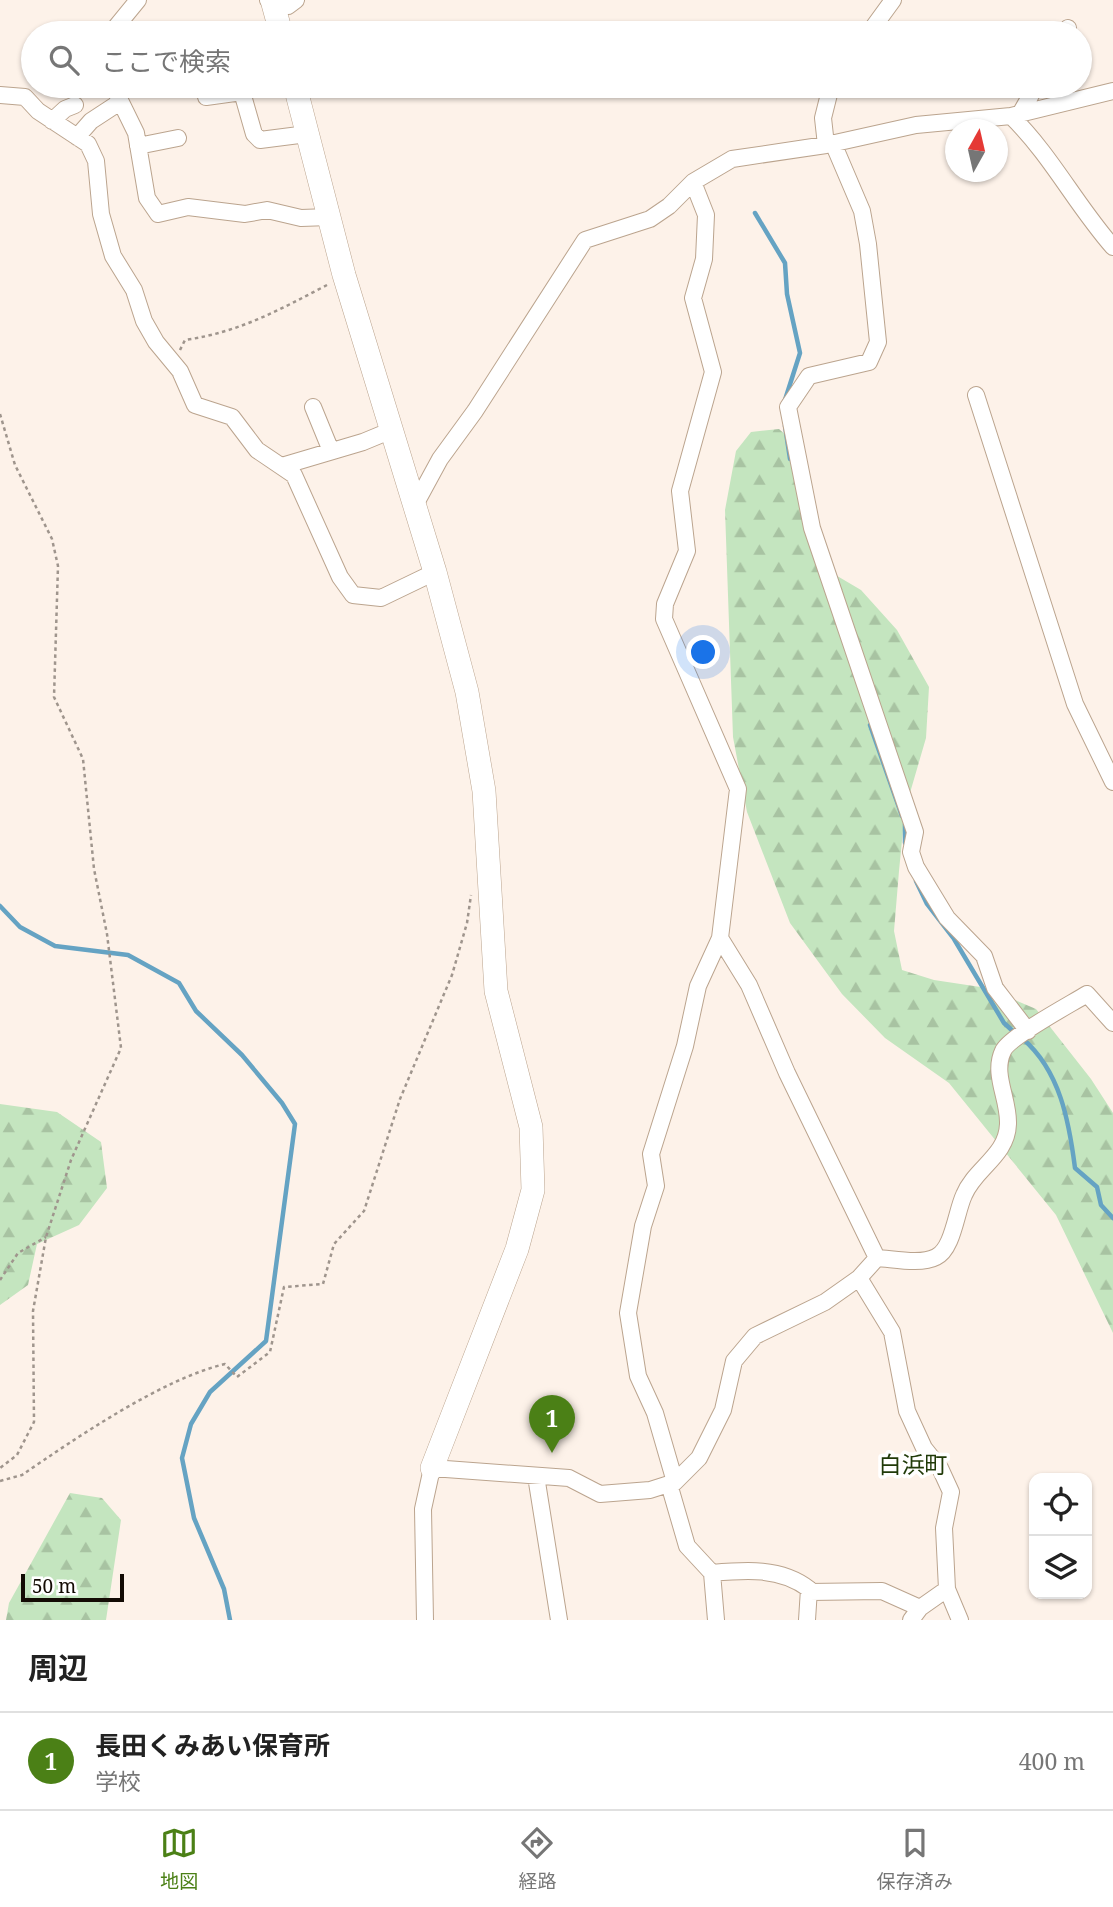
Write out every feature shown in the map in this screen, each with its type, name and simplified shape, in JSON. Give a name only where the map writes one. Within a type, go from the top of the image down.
[{"type":"street","points":[[121,21],[138,0]]},
{"type":"street","points":[[277,0],[280,21]]},
{"type":"street","points":[[878,21],[893,0]]},
{"type":"street","points":[[1092,96],[1113,91]]},
{"type":"street","points":[[0,95],[21,97]]},
{"type":"street","points":[[26,98],[52,121],[88,144],[96,161],[101,214],[113,256],[134,290],[144,321],[156,342],[173,362],[195,405],[232,417],[257,450],[294,475],[340,577],[353,595],[381,598],[435,572]]},
{"type":"street","points":[[77,137],[112,98]]},
{"type":"street","points":[[118,98],[136,134],[147,198],[158,214],[188,207],[245,214],[267,210],[301,218],[329,217]]},
{"type":"street","points":[[244,98],[254,134],[260,140],[307,134]]},
{"type":"street","points":[[298,98],[344,275],[435,572],[475,733],[484,791],[496,991],[531,1127],[534,1162],[533,1190],[517,1249],[432,1468],[423,1509],[425,1620]]},
{"type":"street","points":[[828,98],[823,118],[829,144],[862,211],[878,342],[869,362],[809,376],[788,407],[812,528],[915,832],[911,852],[916,867],[947,918],[984,956],[995,988],[1026,1031]]},
{"type":"street","points":[[1016,115],[1028,98]]},
{"type":"street","points":[[415,505],[440,459],[475,411],[585,240],[650,219],[669,206],[693,182],[732,159],[829,144],[916,125],[1016,115],[1085,98]]},
{"type":"street","points":[[52,121],[65,109],[75,105]]},
{"type":"street","points":[[1016,115],[1086,217],[1113,247]]},
{"type":"street","points":[[138,146],[178,138]]},
{"type":"street","points":[[693,182],[706,215],[704,259],[694,298],[713,372],[680,491],[687,551],[665,604],[664,619],[738,789],[719,938],[698,986],[685,1046],[651,1154],[656,1186],[643,1226],[628,1313],[638,1376],[655,1413],[687,1546],[712,1573],[716,1620]]},
{"type":"street","points":[[976,395],[1075,704],[1113,782]]},
{"type":"street","points":[[313,407],[331,451]]},
{"type":"street","points":[[282,466],[392,430]]},
{"type":"street","points":[[719,938],[749,985],[787,1073],[877,1258]]},
{"type":"street","points":[[877,1258],[934,1259],[944,1252],[965,1192],[997,1155],[1008,1126],[998,1067],[1004,1048],[1026,1031],[1087,994],[1105,1005],[1113,1023]]},
{"type":"street","points":[[432,1468],[569,1478],[600,1494],[650,1490],[672,1483],[698,1458],[723,1410],[734,1361],[755,1336],[825,1302],[859,1278],[877,1258]]},
{"type":"street","points":[[859,1278],[892,1332],[907,1411],[924,1448],[940,1468],[951,1492],[944,1528],[947,1590],[960,1620]]},
{"type":"street","points":[[536,1476],[559,1620]]},
{"type":"street","points":[[712,1573],[752,1569],[796,1578],[809,1589],[807,1620]]},
{"type":"street","points":[[809,1592],[882,1591],[915,1614],[947,1590]]},
{"type":"path","points":[[173,362],[185,340],[223,335],[268,316],[344,275]]},
{"type":"path","points":[[0,414],[15,465],[52,540],[58,566],[54,697],[83,759],[94,869],[108,943],[121,1048],[71,1160],[46,1237],[33,1311],[34,1422],[17,1455],[0,1468]]},
{"type":"path","points":[[0,1481],[22,1475],[153,1394],[200,1370],[225,1364],[237,1377],[270,1352],[284,1287],[323,1284],[334,1244],[364,1211],[400,1099],[452,975],[467,923],[471,893]]},
{"type":"path","points":[[0,1280],[18,1253],[46,1237]]},
{"type":"green space","points":[[779,429],[798,446],[822,567],[861,590],[897,630],[929,687],[926,738],[905,810],[899,871],[894,931],[902,970],[934,980],[987,988],[1036,1009],[1091,1079],[1113,1113],[1113,1333],[1056,1215],[949,1083],[885,1038],[842,994],[790,923],[747,812],[733,737],[725,510],[736,451],[751,432]]},
{"type":"green space","points":[[0,1104],[57,1112],[101,1142],[107,1188],[79,1225],[37,1244],[28,1285],[0,1305]]},
{"type":"green space","points":[[70,1493],[102,1498],[121,1520],[106,1620],[6,1620],[9,1603]]},
{"type":"waterway","points":[[755,213],[785,263],[787,294],[800,353],[784,403]]},
{"type":"waterway","points":[[785,426],[790,459]]},
{"type":"waterway","points":[[870,725],[902,816]]},
{"type":"waterway","points":[[905,824],[905,843]]},
{"type":"waterway","points":[[916,881],[927,904],[954,939],[1004,1023],[1016,1034]]},
{"type":"waterway","points":[[0,906],[20,927],[55,946],[128,955],[179,983],[196,1011],[242,1055],[282,1103],[295,1124],[266,1341],[210,1392],[191,1424],[182,1458],[194,1518],[224,1589],[230,1620]]},
{"type":"waterway","points":[[1023,1039],[1046,1066],[1061,1098],[1075,1168],[1097,1187],[1101,1205],[1113,1218]]},
{"type":"place","name":"長田くみあい保育所","points":[[552,1453]]},
{"type":"district","name":"白浜町","points":[[913,1465]]}]
